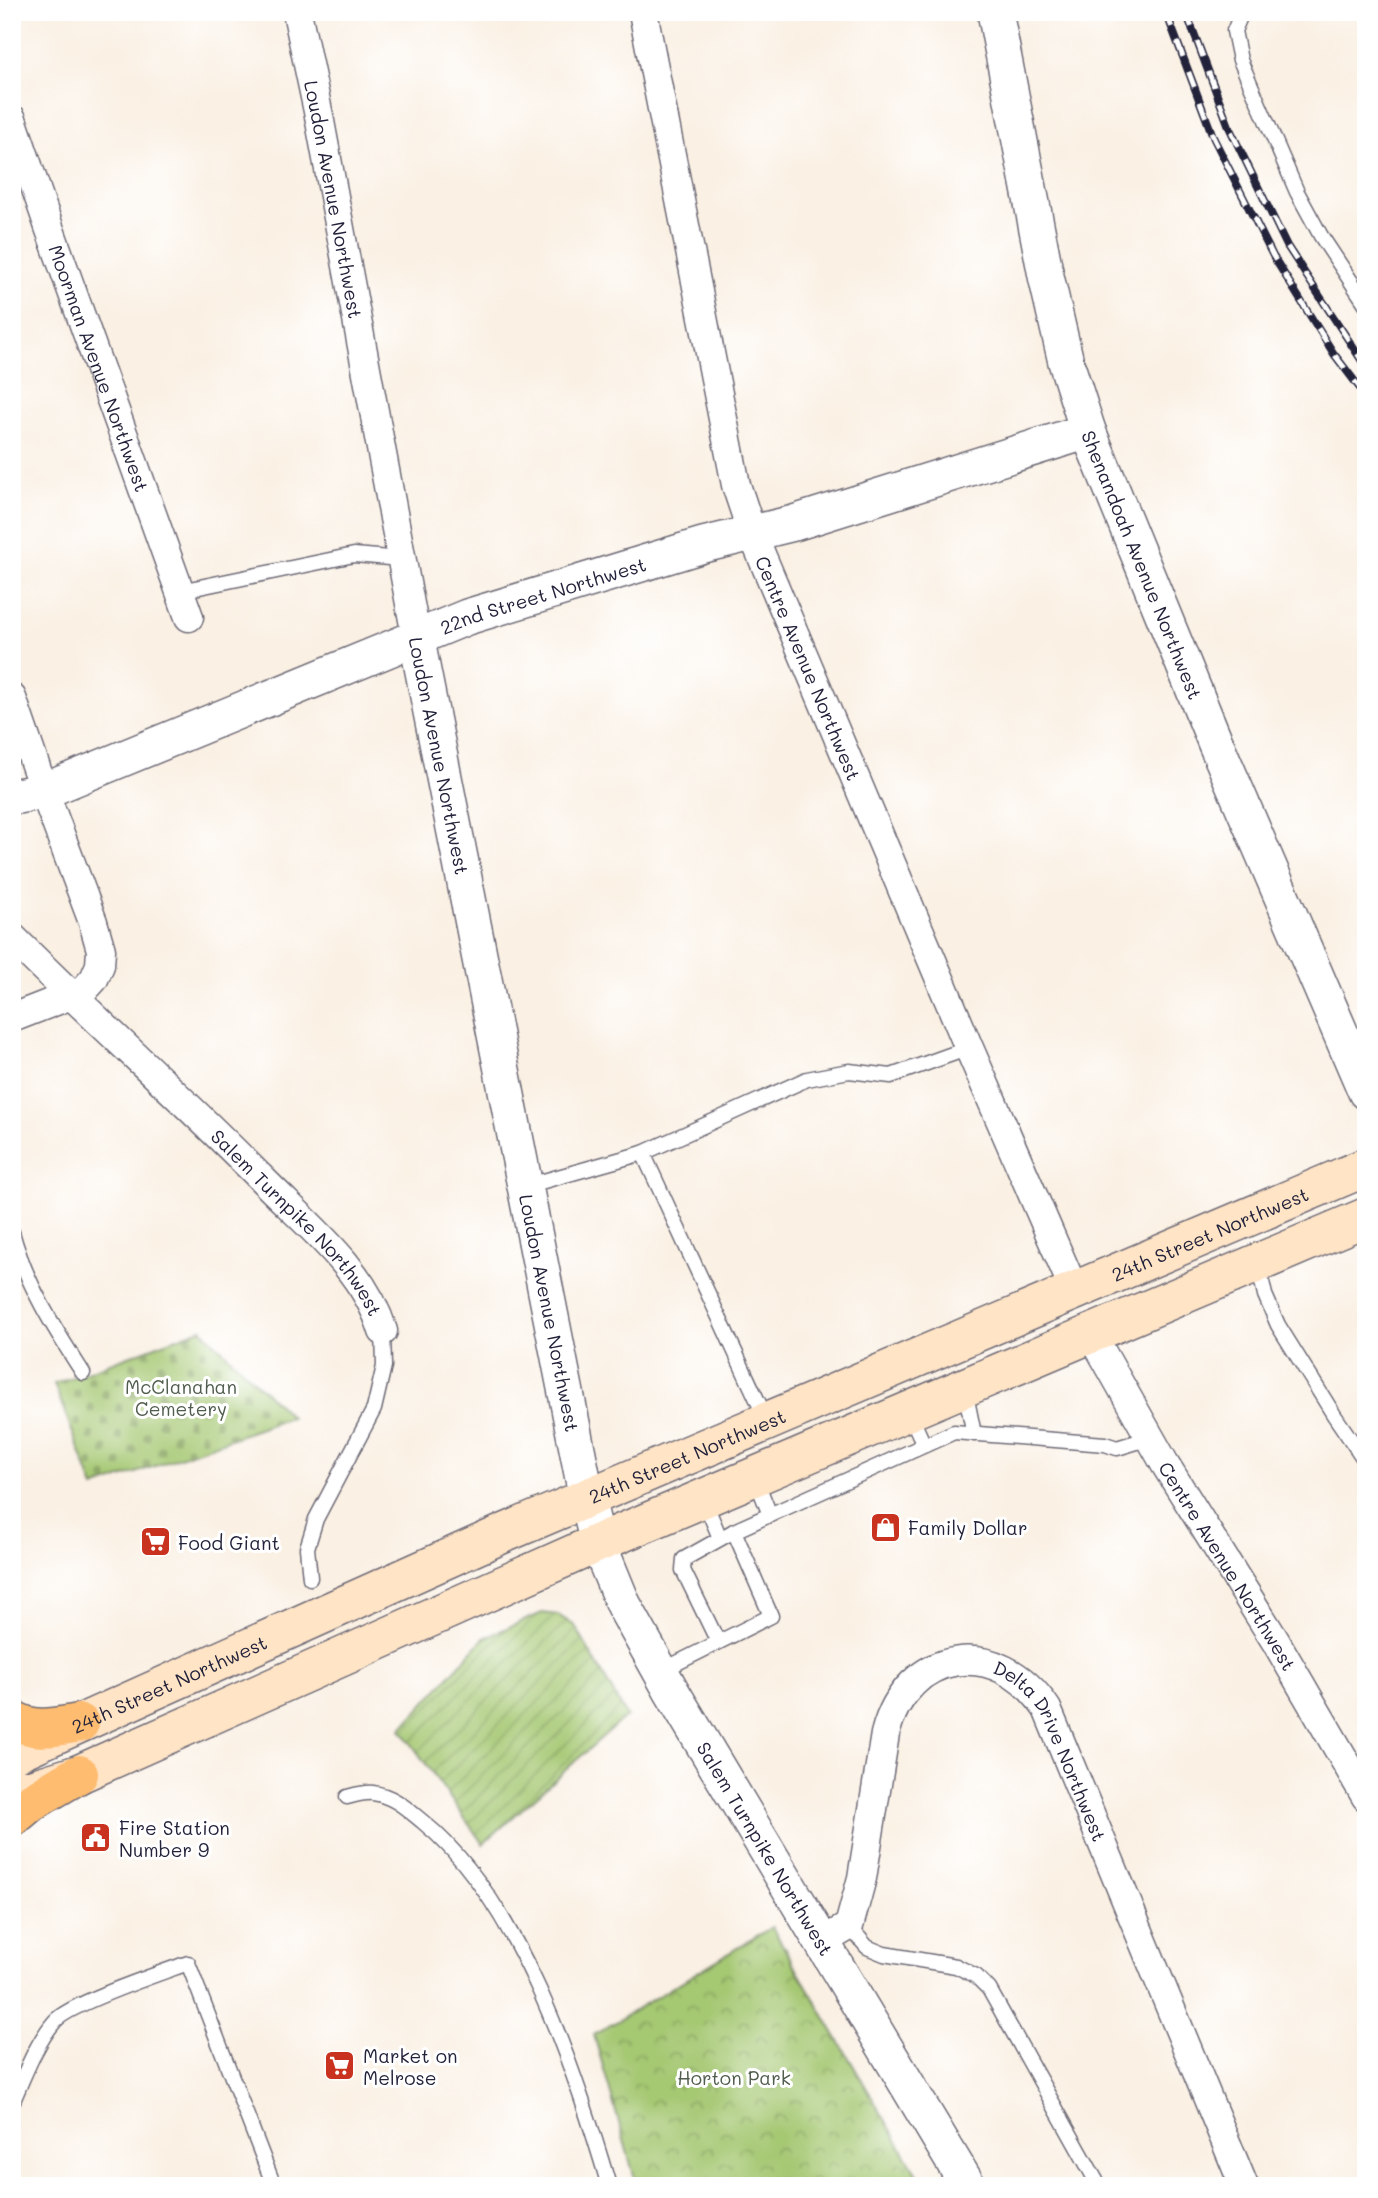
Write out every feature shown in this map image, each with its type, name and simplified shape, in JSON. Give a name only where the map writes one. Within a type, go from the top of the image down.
[{"type":"main road","name":"24th Street Northwest","points":[[12,1789],[31,1789],[79,1774],[172,1706],[587,1499],[1366,1167]]},
{"type":"main road","name":"24th Street Northwest","points":[[12,1754],[79,1723],[172,1706],[598,1543],[1366,1217]]},
{"type":"main road","points":[[12,1719],[23,1726],[33,1728],[79,1723]]},
{"type":"main road","points":[[12,1818],[31,1802],[79,1774]]},
{"type":"street","name":"Loudon Avenue Northwest","points":[[297,12],[320,116],[401,559],[587,1499]]},
{"type":"street","name":"Centre Avenue Northwest","points":[[643,12],[736,485],[752,533],[1075,1292]]},
{"type":"street","name":"Shenandoah Avenue Northwest","points":[[995,12],[1046,276],[1066,362],[1087,431],[1211,732],[1366,1092]]},
{"type":"street","name":"Moorman Avenue Northwest","points":[[12,119],[185,604]]},
{"type":"street","name":"22nd Street Northwest","points":[[28,794],[467,617],[703,545],[794,523],[1087,431]]},
{"type":"street","points":[[12,698],[28,794],[93,922],[101,950],[100,965],[94,979],[84,990],[12,1018]]},
{"type":"street","name":"Salem Turnpike Northwest","points":[[12,937],[199,1115],[335,1253],[365,1289],[383,1331]]},
{"type":"street","name":"Centre Avenue Northwest","points":[[1091,1333],[1150,1438],[1276,1643],[1366,1797]]},
{"type":"street","name":"Salem Turnpike Northwest","points":[[587,1499],[598,1543],[623,1604],[661,1671],[836,1933],[968,2186]]},
{"type":"street","name":"Delta Drive Northwest","points":[[836,1933],[862,1878],[885,1734],[889,1717],[900,1697],[914,1680],[933,1668],[950,1663],[976,1661],[998,1665],[1021,1678],[1037,1693],[1046,1709],[1244,2186]]},
{"type":"lane","points":[[1242,12],[1234,31],[1240,60],[1297,192],[1321,236],[1366,304]]},
{"type":"lane","points":[[185,604],[354,555],[401,559]]},
{"type":"lane","points":[[525,1187],[643,1153],[807,1079],[849,1071],[891,1076],[969,1048]]},
{"type":"lane","points":[[643,1153],[767,1422]]},
{"type":"lane","points":[[12,1232],[19,1259],[45,1314],[83,1373]]},
{"type":"lane","points":[[1257,1262],[1265,1295],[1278,1325],[1366,1462]]},
{"type":"lane","name":"Salem Turnpike Northwest","points":[[310,1578],[307,1548],[316,1519],[374,1409],[384,1366],[383,1331]]},
{"type":"lane","points":[[964,1388],[974,1434]]},
{"type":"lane","points":[[909,1411],[924,1445]]},
{"type":"lane","points":[[718,1642],[683,1570],[684,1559],[734,1531],[954,1432],[1105,1444],[1117,1448],[1150,1438]]},
{"type":"lane","points":[[755,1477],[770,1515]]},
{"type":"lane","points":[[703,1499],[720,1538]]},
{"type":"lane","points":[[661,1671],[771,1616],[734,1531]]},
{"type":"lane","points":[[347,1797],[371,1792],[396,1800],[439,1834],[482,1885],[520,1950],[555,2029],[609,2186]]},
{"type":"lane","points":[[836,1933],[884,1954],[956,1966],[976,1976],[989,1989],[1099,2186]]},
{"type":"lane","points":[[12,2102],[41,2042],[56,2019],[82,2004],[188,1963],[274,2186]]},
{"type":"green space","name":"McClanahan Cemetery","points":[[201,1329],[291,1417],[94,1488],[54,1384]]},
{"type":"green space","points":[[542,1613],[558,1615],[575,1626],[627,1717],[483,1844],[401,1729],[484,1638]]},
{"type":"green space","name":"Horton Park","points":[[772,1927],[924,2186],[637,2186],[594,2035]]},
{"type":"railway","points":[[1166,12],[1214,139],[1273,256],[1334,354],[1366,396]]},
{"type":"railway","points":[[1186,12],[1230,129],[1287,246],[1366,367]]},
{"type":"place","name":"Family Dollar","points":[[885,1527]]},
{"type":"place","name":"Food Giant","points":[[155,1542]]},
{"type":"place","name":"Fire Station Number 9","points":[[96,1838]]},
{"type":"place","name":"Market on Melrose","points":[[340,2066]]}]
